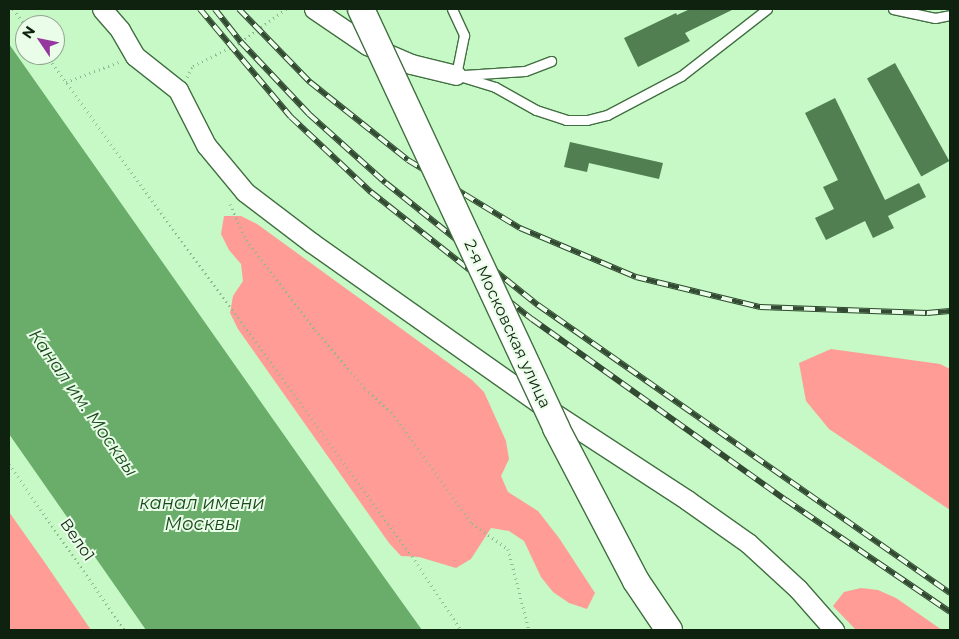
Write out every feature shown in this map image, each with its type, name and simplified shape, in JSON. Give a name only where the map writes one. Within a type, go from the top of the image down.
[{"type":"main road","name":"2-я Московская улица","points":[[362,9],[556,428],[627,564],[669,630]]},
{"type":"street","points":[[102,9],[120,30],[135,56],[178,90],[206,145],[244,192],[312,243],[535,400],[687,500],[748,543],[798,589],[834,630]]},
{"type":"street","points":[[314,9],[367,45],[412,64],[456,75]]},
{"type":"lane","points":[[452,9],[464,35],[456,75]]},
{"type":"lane","points":[[456,75],[495,87],[536,110],[566,120],[587,120],[607,115],[681,76],[767,9]]},
{"type":"lane","points":[[893,9],[935,18],[950,15]]},
{"type":"lane","points":[[456,75],[526,71],[551,61]]},
{"type":"path","points":[[178,90],[193,66],[241,42],[286,9]]},
{"type":"path","points":[[66,82],[135,56]]},
{"type":"path","points":[[53,65],[412,556],[461,630]]},
{"type":"path","points":[[228,197],[246,240],[315,330],[365,388],[391,412],[472,523],[508,549],[529,630]]},
{"type":"path","name":"Вело1","points":[[9,464],[125,630]]},
{"type":"shaded area","points":[[224,216],[241,216],[257,224],[472,380],[484,392],[506,441],[509,459],[501,476],[508,492],[538,511],[559,538],[595,593],[587,609],[569,603],[553,592],[541,577],[524,541],[509,531],[491,528],[471,559],[456,568],[419,557],[401,556],[389,543],[238,329],[230,313],[233,296],[243,281],[241,264],[229,250],[221,234]]},
{"type":"shaded area","points":[[831,349],[940,364],[950,369],[950,510],[829,429],[806,401],[799,363]]},
{"type":"shaded area","points":[[9,512],[43,560],[91,630],[9,630]]},
{"type":"shaded area","points":[[861,588],[878,590],[896,598],[942,630],[856,630],[833,606],[844,592]]},
{"type":"water","name":"канал имени Москвы","points":[[9,44],[15,53],[15,65],[24,65],[422,630],[146,630],[9,434]]},
{"type":"building","points":[[690,9],[734,9],[685,33],[690,41],[638,67],[624,38],[676,13],[677,15]]},
{"type":"building","points":[[895,63],[949,161],[921,176],[867,79]]},
{"type":"building","points":[[835,98],[885,200],[919,183],[926,197],[888,216],[894,228],[873,238],[865,221],[826,240],[815,218],[834,209],[823,187],[838,180],[805,113]]},
{"type":"building","points":[[570,142],[663,163],[659,179],[589,163],[587,172],[564,167]]},
{"type":"railway","points":[[200,9],[291,117],[371,192],[532,319],[786,500],[950,612]]},
{"type":"railway","points":[[215,9],[241,42],[309,114],[386,183],[538,305],[950,593]]},
{"type":"railway","points":[[239,9],[310,82],[408,160],[520,228],[636,277],[760,307],[927,313],[950,311]]},
{"type":"water label","name":"Канал им. Москвы","points":[[83,403]]}]
